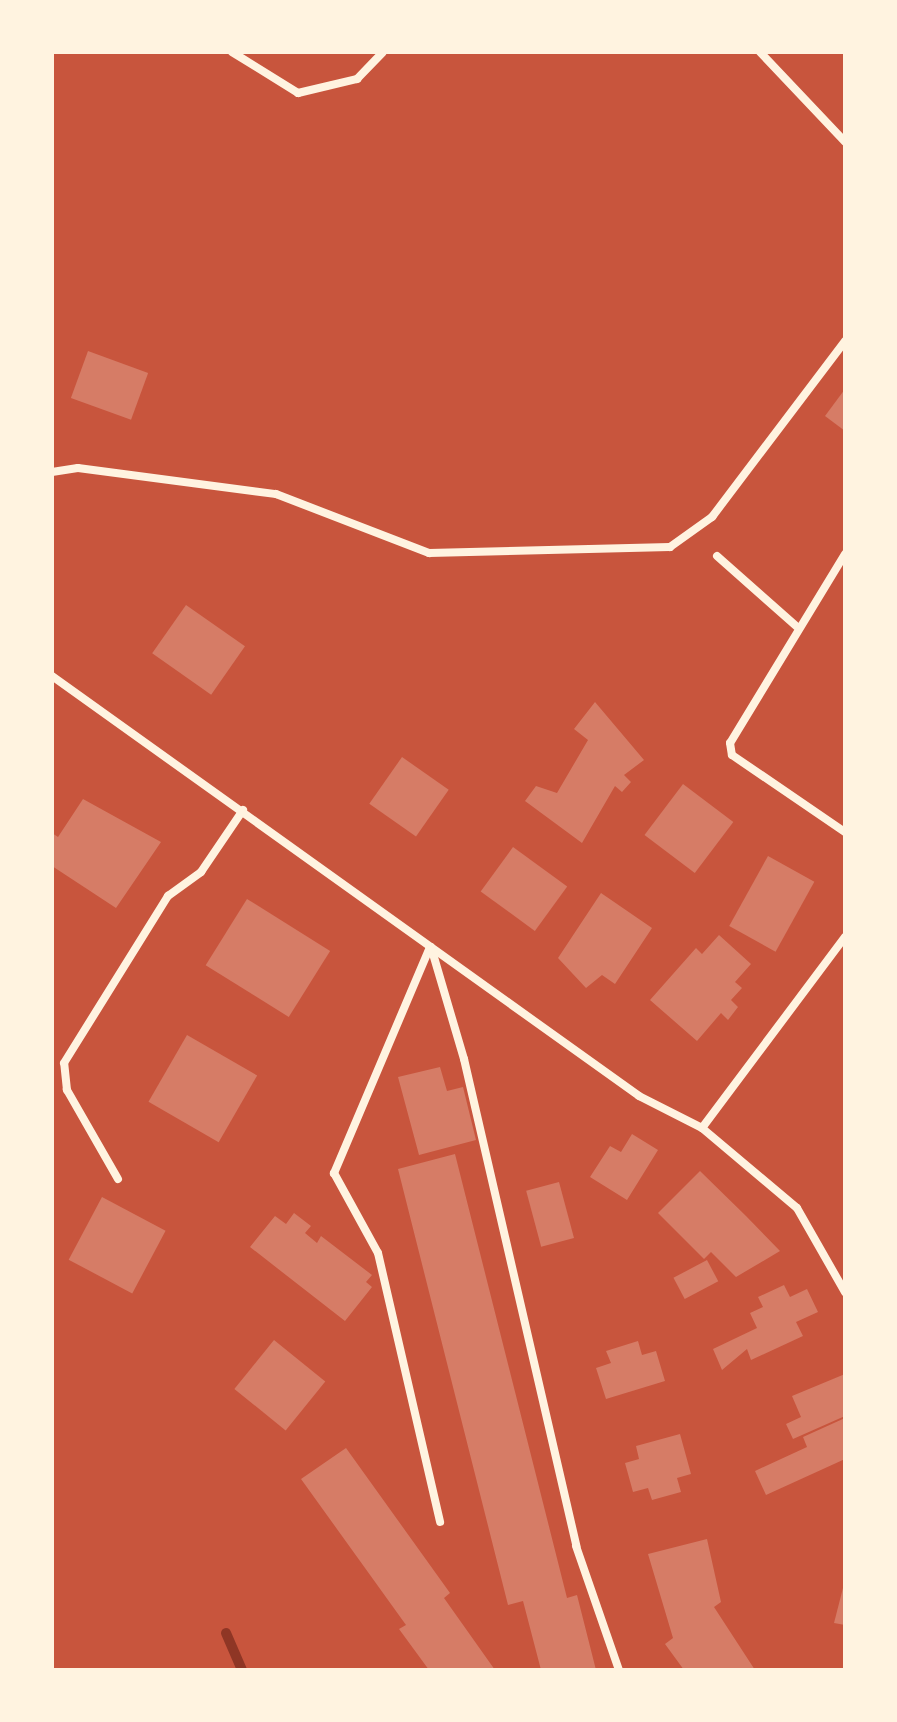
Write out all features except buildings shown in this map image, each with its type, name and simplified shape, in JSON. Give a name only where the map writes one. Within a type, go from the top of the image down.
[{"type":"street","points":[[232,52],[298,93],[357,79],[383,52]]},
{"type":"street","points":[[760,52],[845,142]]},
{"type":"street","points":[[52,472],[78,468],[276,494],[429,553],[670,547],[712,517],[845,341]]},
{"type":"street","points":[[845,554],[796,626],[730,743],[732,755],[845,832]]},
{"type":"street","points":[[717,556],[796,626]]},
{"type":"street","points":[[52,676],[639,1096],[702,1128],[797,1208],[845,1292]]},
{"type":"street","points":[[118,1179],[67,1090],[64,1063],[168,896],[201,872],[243,810]]},
{"type":"street","points":[[702,1128],[845,937]]},
{"type":"street","points":[[431,946],[334,1173],[378,1253],[440,1522]]},
{"type":"street","points":[[431,946],[464,1059],[576,1546],[619,1670]]},
{"type":"waterway","points":[[226,1633],[242,1670]]}]
